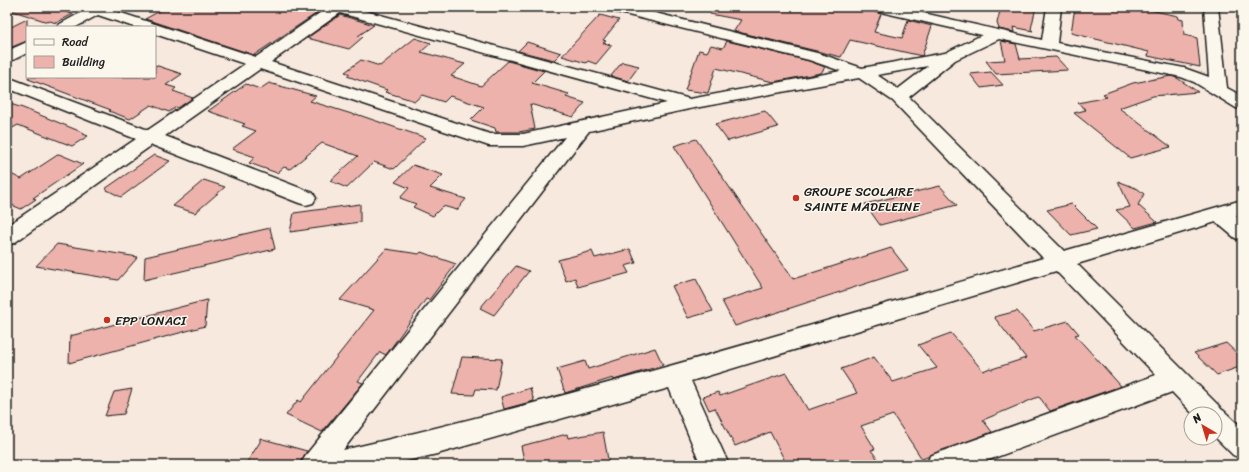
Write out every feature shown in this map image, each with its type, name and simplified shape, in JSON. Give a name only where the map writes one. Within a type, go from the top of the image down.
[{"type":"street","points":[[10,231],[151,138],[337,7],[689,104]]},
{"type":"street","points":[[614,7],[815,57],[862,73],[899,97],[1202,406]]},
{"type":"street","points":[[877,7],[1049,46],[1184,73],[1200,78],[1242,104]]},
{"type":"street","points":[[1049,46],[1054,7]]},
{"type":"street","points":[[1211,7],[1219,89]]},
{"type":"street","points":[[67,26],[96,8],[146,26]]},
{"type":"street","points":[[156,29],[489,140],[523,140],[689,104],[949,57]]},
{"type":"street","points":[[899,97],[949,57],[997,34]]},
{"type":"street","points":[[7,58],[26,48]]},
{"type":"street","points":[[7,82],[306,198]]},
{"type":"street","points":[[314,465],[582,128]]},
{"type":"street","points":[[335,465],[437,441],[676,375],[1242,207]]},
{"type":"street","points":[[1218,213],[1242,233]]},
{"type":"street","points":[[676,375],[715,465]]},
{"type":"street","points":[[958,462],[1176,379]]},
{"type":"street","points":[[1223,427],[1242,446]]},
{"type":"building","points":[[11,7],[50,7],[73,14],[56,23],[50,21],[48,22],[10,10]]},
{"type":"building","points":[[167,7],[326,7],[254,55],[145,19]]},
{"type":"building","points":[[711,7],[869,7],[872,11],[881,14],[874,32],[902,38],[908,20],[932,26],[922,56],[850,40],[841,57],[734,31],[741,20],[710,14]]},
{"type":"building","points":[[1001,7],[1036,7],[1031,29],[1033,31],[1013,27],[1014,32],[999,29],[997,23]]},
{"type":"building","points":[[1075,7],[1136,7],[1178,16],[1179,19],[1183,20],[1184,35],[1197,38],[1200,67],[1148,56],[1149,52],[1071,33]]},
{"type":"building","points":[[340,15],[374,25],[358,36],[363,37],[349,49],[307,38]]},
{"type":"building","points":[[600,15],[619,20],[603,40],[606,41],[603,43],[612,45],[596,64],[588,61],[586,63],[562,56]]},
{"type":"building","points":[[27,19],[26,41],[7,49],[7,29]]},
{"type":"building","points":[[415,38],[431,43],[421,52],[465,64],[451,76],[481,86],[508,61],[544,71],[532,83],[569,94],[566,97],[585,103],[573,117],[530,104],[535,129],[519,132],[496,132],[495,128],[471,120],[484,107],[450,96],[444,102],[422,95],[415,101],[385,92],[387,90],[347,76],[350,74],[345,72],[361,60],[380,66]]},
{"type":"building","points":[[727,41],[809,61],[825,67],[821,73],[773,82],[716,68],[708,93],[685,90],[699,50],[707,52],[711,45],[723,48]]},
{"type":"building","points":[[1001,41],[1016,44],[1020,59],[1056,57],[1068,70],[996,74],[986,61],[1005,60]]},
{"type":"building","points":[[527,42],[561,53],[554,60],[518,51]]},
{"type":"building","points":[[622,62],[639,66],[628,81],[611,76]]},
{"type":"building","points":[[156,65],[182,74],[166,85],[176,88],[173,91],[193,98],[169,112],[151,105],[130,119],[109,111],[111,110],[28,79],[156,78]]},
{"type":"building","points":[[991,72],[1003,85],[981,88],[970,74]]},
{"type":"building","points":[[1171,76],[1177,78],[1198,92],[1153,96],[1119,108],[1171,147],[1130,158],[1074,113],[1086,110],[1078,103],[1107,97],[1103,94],[1133,83]]},
{"type":"building","points":[[269,83],[316,96],[310,101],[355,115],[356,114],[426,138],[394,169],[374,162],[347,188],[330,181],[358,156],[322,143],[290,169],[284,167],[277,173],[249,163],[255,157],[232,149],[256,131],[242,126],[245,124],[208,111],[246,84],[260,89]]},
{"type":"building","points":[[7,103],[23,108],[88,136],[72,146],[18,125],[7,131]]},
{"type":"building","points":[[765,111],[778,127],[728,141],[715,124]]},
{"type":"building","points":[[696,139],[793,279],[891,248],[908,270],[735,326],[722,301],[763,288],[674,146]]},
{"type":"building","points":[[59,154],[83,164],[33,198],[36,199],[21,209],[7,203],[7,172],[21,179]]},
{"type":"building","points":[[154,155],[170,161],[121,197],[105,189]]},
{"type":"building","points":[[413,165],[443,175],[430,188],[466,199],[457,210],[443,206],[433,216],[413,207],[416,204],[400,198],[409,188],[395,182]]},
{"type":"building","points":[[204,180],[225,187],[195,213],[173,206]]},
{"type":"building","points":[[1118,181],[1138,189],[1144,194],[1138,205],[1157,222],[1135,228],[1116,210],[1130,207]]},
{"type":"building","points":[[940,186],[957,205],[880,225],[865,204]]},
{"type":"building","points":[[360,204],[360,222],[290,232],[294,213]]},
{"type":"building","points":[[1072,204],[1097,229],[1071,235],[1047,210]]},
{"type":"building","points":[[270,228],[275,249],[144,280],[145,257]]},
{"type":"building","points":[[57,244],[138,257],[118,280],[36,266]]},
{"type":"building","points":[[386,249],[419,254],[421,252],[456,264],[429,300],[426,299],[386,355],[380,352],[358,381],[363,383],[322,432],[286,415],[298,400],[301,402],[374,310],[340,300]]},
{"type":"building","points":[[630,249],[636,263],[625,266],[629,273],[578,287],[575,278],[566,281],[558,260],[592,251],[595,258]]},
{"type":"building","points":[[516,266],[529,271],[494,315],[480,308]]},
{"type":"building","points":[[696,279],[713,311],[688,318],[672,286]]},
{"type":"building","points":[[207,300],[205,326],[69,363],[70,336]]},
{"type":"building","points":[[1017,311],[1034,331],[1068,321],[1079,334],[1075,335],[1121,386],[1050,411],[1038,397],[983,420],[992,432],[922,459],[893,415],[861,426],[875,449],[871,450],[882,465],[787,465],[770,432],[735,446],[715,408],[709,410],[703,397],[718,392],[720,396],[786,373],[808,410],[857,393],[841,369],[874,357],[893,382],[937,368],[918,345],[951,333],[983,371],[990,368],[992,369],[1026,358],[994,317]]},
{"type":"building","points":[[1226,343],[1242,358],[1242,366],[1217,375],[1194,353]]},
{"type":"building","points":[[655,348],[663,365],[614,380],[613,378],[565,393],[557,369],[585,361],[588,369]]},
{"type":"building","points":[[462,357],[502,359],[496,390],[476,389],[474,395],[452,394]]},
{"type":"building","points":[[530,388],[534,401],[504,409],[501,397]]},
{"type":"building","points":[[132,389],[124,414],[105,416],[114,392]]},
{"type":"building","points":[[603,432],[609,465],[525,465],[521,446],[567,434],[568,438]]},
{"type":"building","points":[[260,438],[307,451],[298,465],[245,465],[260,442]]},
{"type":"place","name":"GROUPE SCOLAIRE SAINTE MADELEINE","points":[[796,198]]},
{"type":"place","name":"EPP LONACI","points":[[107,320]]}]
